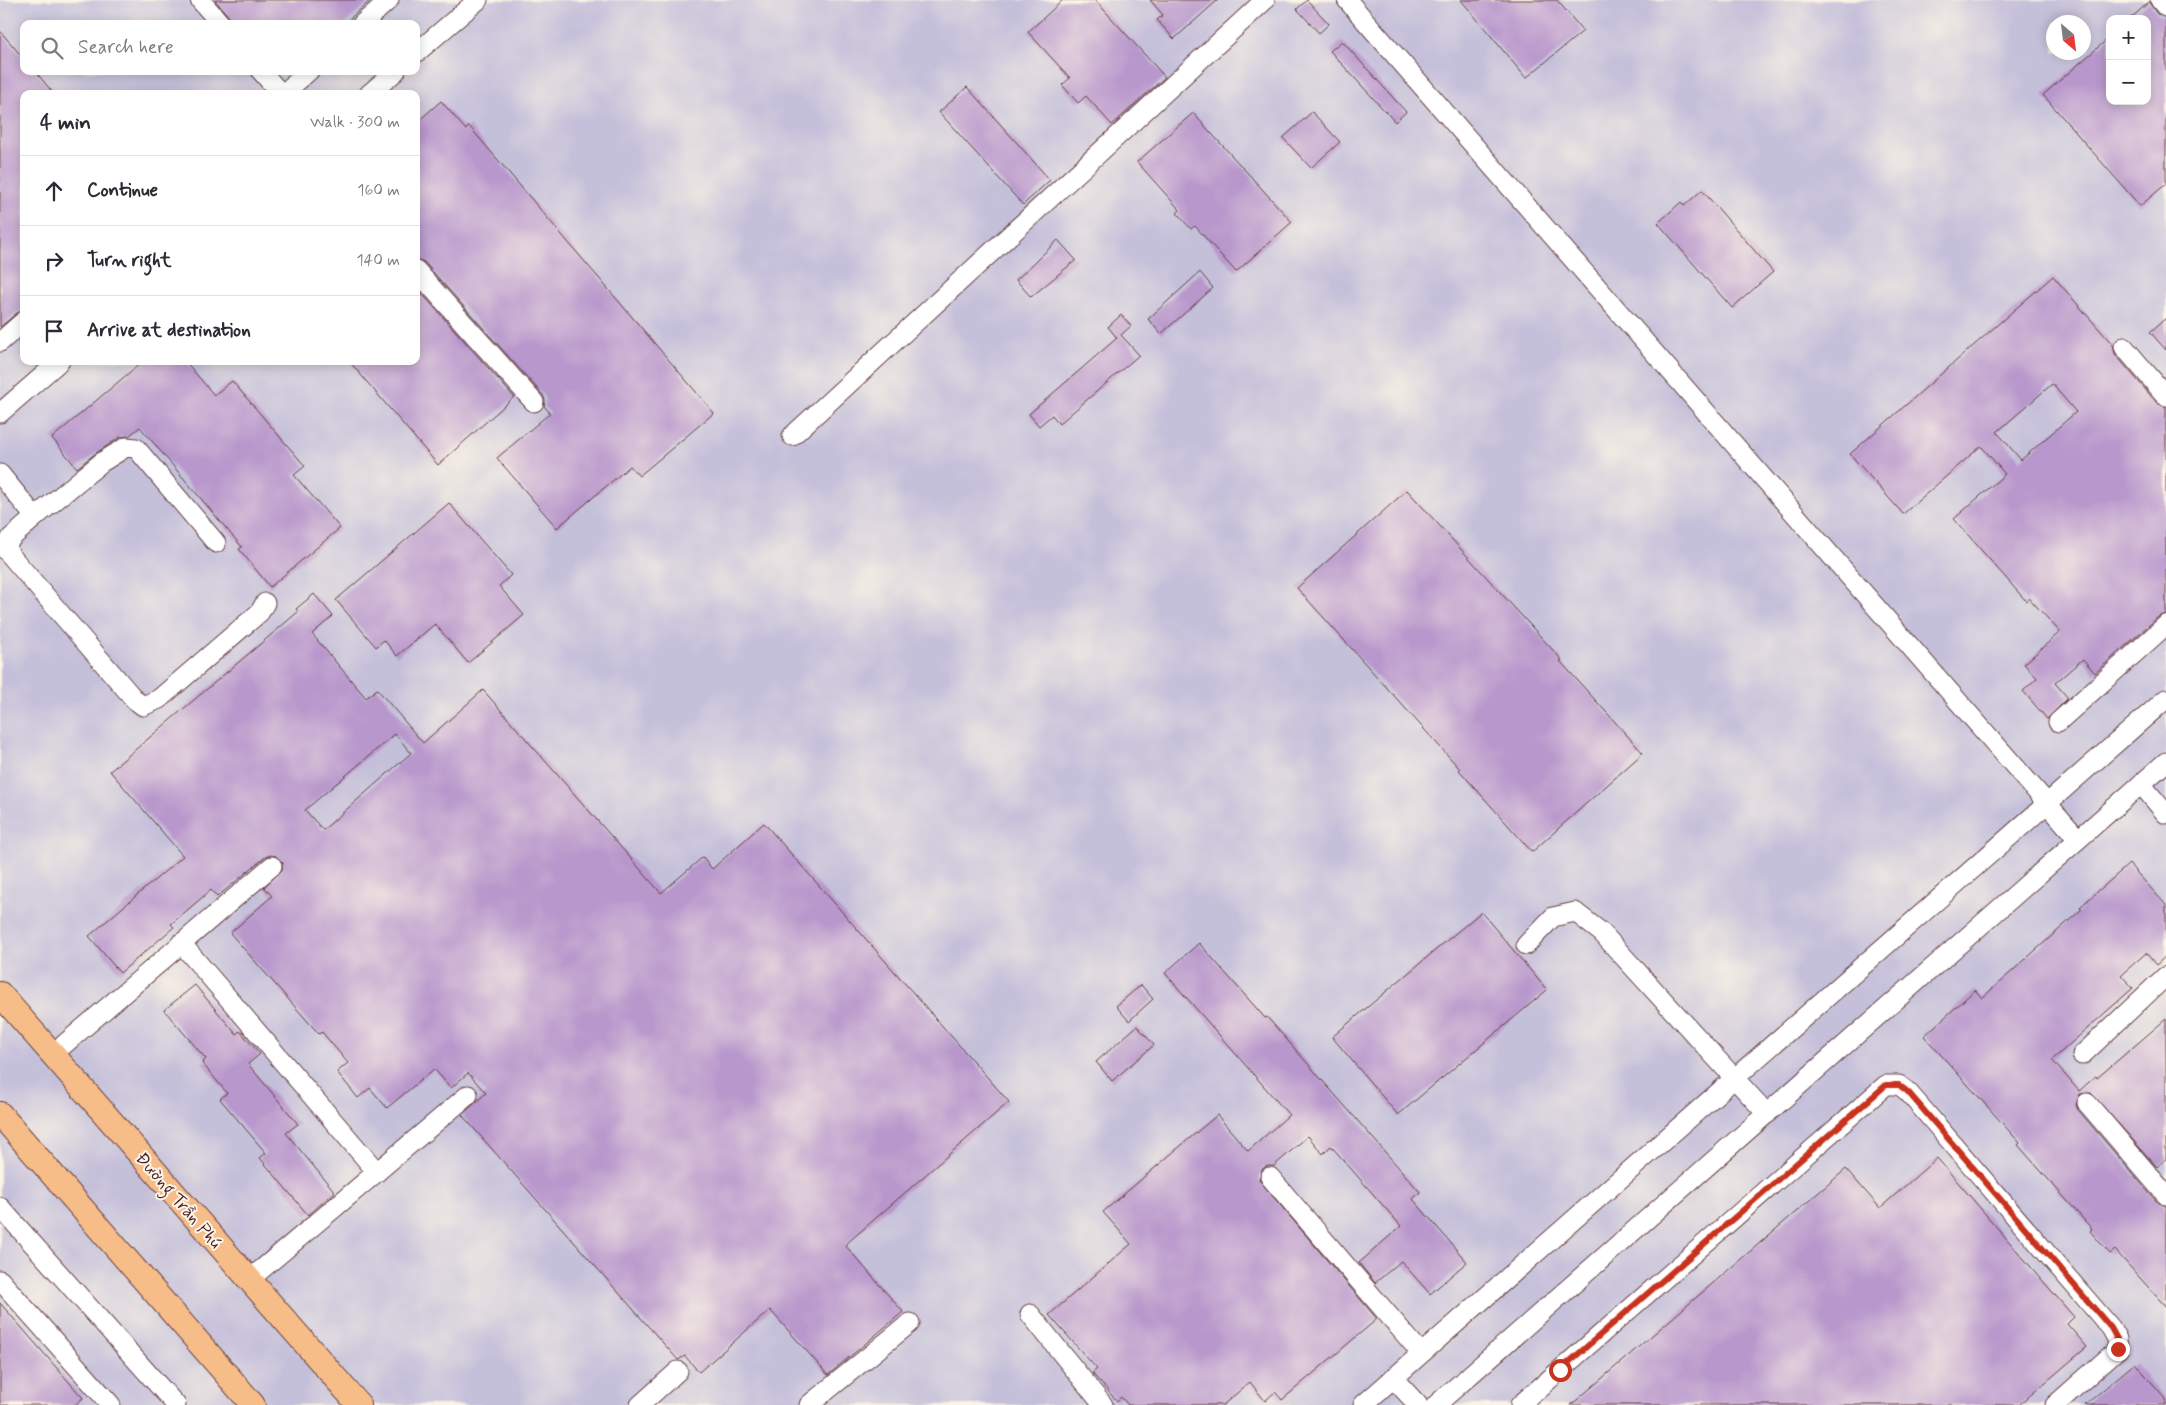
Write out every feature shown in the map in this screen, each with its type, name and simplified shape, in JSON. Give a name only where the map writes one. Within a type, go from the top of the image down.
[{"type":"main road","name":"Đường Trần Phú","points":[[0,994],[359,1405]]},
{"type":"main road","points":[[0,1114],[253,1405]]},
{"type":"street","points":[[200,0],[217,20]]},
{"type":"street","points":[[366,20],[389,0]]},
{"type":"street","points":[[420,50],[478,0]]},
{"type":"street","points":[[792,436],[1265,0]]},
{"type":"street","points":[[1347,0],[2078,839]]},
{"type":"street","points":[[2160,0],[2166,6]]},
{"type":"street","points":[[265,75],[279,90]]},
{"type":"street","points":[[287,90],[304,75]]},
{"type":"street","points":[[375,90],[391,75]]},
{"type":"street","points":[[420,274],[534,402]]},
{"type":"street","points":[[0,342],[20,324]]},
{"type":"street","points":[[2124,347],[2166,396]]},
{"type":"street","points":[[0,413],[55,365]]},
{"type":"street","points":[[216,543],[136,448],[126,447],[102,462],[35,517],[11,538],[5,549],[134,700],[143,706],[159,699],[260,612],[265,603]]},
{"type":"street","points":[[0,474],[35,517]]},
{"type":"street","points":[[2058,722],[2166,625]]},
{"type":"street","points":[[1363,1405],[2166,699]]},
{"type":"street","points":[[1436,1405],[2166,762]]},
{"type":"street","points":[[2141,784],[2166,814]]},
{"type":"street","points":[[53,1054],[272,866]]},
{"type":"street","points":[[1526,945],[1553,917],[1575,912],[1602,933],[1766,1114]]},
{"type":"street","points":[[181,943],[377,1172]]},
{"type":"street","points":[[2082,1055],[2166,976]]},
{"type":"street","points":[[1520,1405],[1886,1085],[1899,1085],[1908,1092],[2111,1328],[2117,1339],[2118,1349],[2055,1405]]},
{"type":"street","points":[[249,1280],[468,1095]]},
{"type":"street","points":[[2086,1103],[2166,1195]]},
{"type":"street","points":[[1270,1177],[1422,1353]]},
{"type":"street","points":[[0,1207],[176,1405]]},
{"type":"street","points":[[0,1280],[111,1405]]},
{"type":"street","points":[[1030,1314],[1104,1405]]},
{"type":"street","points":[[809,1405],[910,1322]]},
{"type":"street","points":[[640,1405],[678,1371]]},
{"type":"street","points":[[1393,1378],[1418,1405]]},
{"type":"shaded area","points":[[0,0],[2166,0],[2166,1405],[0,1405]]},
{"type":"building","points":[[215,0],[371,0],[348,20],[230,20]]},
{"type":"building","points":[[1063,0],[1095,0],[1165,77],[1112,125],[1086,96],[1078,103],[1062,85],[1070,78],[1028,32]]},
{"type":"building","points":[[1150,0],[1218,0],[1174,39],[1157,20],[1163,15]]},
{"type":"building","points":[[1307,0],[1329,24],[1319,33],[1297,9]]},
{"type":"building","points":[[1461,0],[1557,0],[1583,31],[1526,78]]},
{"type":"building","points":[[2149,2],[2157,14],[2166,18],[2166,184],[2140,206],[2043,95],[2083,60],[2091,60],[2091,53],[2106,40],[2106,105],[2151,105],[2151,15],[2134,15]]},
{"type":"building","points":[[0,31],[20,54],[20,75],[38,75],[51,90],[20,90],[20,312],[0,327]]},
{"type":"building","points":[[1342,41],[1406,112],[1395,122],[1330,51]]},
{"type":"building","points":[[967,87],[1050,180],[1023,205],[939,112]]},
{"type":"building","points":[[441,101],[466,130],[469,126],[714,413],[639,476],[630,466],[557,528],[497,458],[550,413],[544,406],[545,400],[543,395],[424,262],[420,260],[420,119]]},
{"type":"building","points":[[1312,112],[1340,142],[1311,168],[1283,138]]},
{"type":"building","points":[[1193,113],[1292,222],[1236,272],[1195,226],[1191,229],[1177,213],[1180,210],[1137,162]]},
{"type":"building","points":[[1702,190],[1773,272],[1732,308],[1658,223],[1681,202],[1684,206]]},
{"type":"building","points":[[1058,240],[1076,260],[1031,297],[1016,280]]},
{"type":"building","points":[[1200,272],[1213,288],[1161,334],[1148,319]]},
{"type":"building","points":[[2053,276],[2113,345],[2115,354],[2157,403],[2166,407],[2166,614],[2158,617],[2095,673],[2083,659],[2055,683],[2068,698],[2047,719],[2023,691],[2037,678],[2024,664],[2060,632],[2029,598],[2026,601],[1954,519],[2005,474],[1981,446],[1903,514],[1850,454]],"holes":[[[2052,384],[2076,412],[2021,460],[1997,432]]]},
{"type":"building","points":[[420,291],[514,397],[438,465],[352,365],[420,365]]},
{"type":"building","points":[[1121,315],[1131,326],[1121,335],[1139,355],[1059,424],[1052,415],[1039,426],[1029,414],[1117,338],[1108,327]]},
{"type":"building","points":[[2166,318],[2166,350],[2150,332]]},
{"type":"building","points":[[138,365],[188,365],[214,395],[232,381],[305,466],[294,475],[340,528],[270,587],[239,549],[242,547],[140,427],[129,436],[120,437],[77,468],[52,438]]},
{"type":"building","points":[[1407,490],[1562,660],[1560,661],[1643,753],[1532,852],[1297,588]]},
{"type":"building","points":[[449,503],[511,575],[499,586],[524,615],[468,663],[435,624],[397,656],[384,640],[376,647],[336,600]]},
{"type":"building","points":[[314,594],[333,616],[312,634],[366,698],[377,689],[423,743],[483,690],[661,893],[703,857],[712,869],[764,823],[1009,1102],[845,1245],[903,1312],[828,1375],[770,1310],[699,1372],[685,1356],[678,1360],[462,1115],[486,1093],[468,1073],[451,1088],[434,1069],[387,1108],[370,1088],[358,1098],[337,1072],[348,1063],[322,1032],[319,1034],[230,933],[272,896],[264,887],[282,870],[283,863],[276,856],[270,855],[265,857],[217,897],[211,890],[171,924],[174,927],[120,973],[89,936],[183,856],[110,771],[298,612],[296,609]],"holes":[[[395,734],[411,753],[323,830],[305,810]]]},
{"type":"building","points":[[2129,864],[2166,905],[2166,956],[2156,965],[2146,953],[2121,975],[2133,988],[2052,1060],[2079,1091],[2166,1019],[2166,1159],[2157,1167],[2091,1093],[2080,1094],[2076,1105],[2078,1110],[2157,1202],[2166,1206],[2166,1307],[2115,1250],[2110,1254],[2090,1231],[2092,1229],[2018,1145],[2020,1143],[1924,1036],[1975,990],[1982,998],[2082,909],[2080,907]]},
{"type":"building","points":[[1481,912],[1547,990],[1398,1115],[1332,1037]]},
{"type":"building","points":[[1199,943],[1265,1018],[1267,1017],[1420,1192],[1413,1199],[1467,1262],[1430,1294],[1401,1261],[1375,1283],[1359,1263],[1401,1226],[1331,1146],[1323,1154],[1308,1136],[1274,1166],[1267,1166],[1262,1169],[1259,1180],[1377,1319],[1282,1400],[1275,1392],[1265,1401],[1250,1382],[1223,1405],[1128,1405],[1121,1397],[1117,1401],[1092,1373],[1097,1369],[1049,1315],[1131,1244],[1103,1212],[1217,1115],[1248,1151],[1289,1115],[1165,973]]},
{"type":"building","points":[[195,985],[236,1034],[240,1031],[260,1054],[248,1064],[298,1124],[286,1133],[335,1192],[308,1215],[260,1158],[266,1153],[220,1099],[227,1093],[202,1063],[206,1059],[164,1010]]},
{"type":"building","points":[[1141,985],[1153,999],[1129,1021],[1116,1006]]},
{"type":"building","points":[[1137,1026],[1154,1045],[1112,1081],[1096,1062]]},
{"type":"building","points":[[1937,1158],[2074,1317],[2067,1324],[2087,1347],[2019,1405],[1571,1405],[1846,1169],[1880,1208]]},
{"type":"building","points":[[0,1303],[83,1398],[75,1405],[0,1405]]},
{"type":"building","points":[[2135,1363],[2166,1399],[2166,1405],[2085,1405]]},
{"type":"route","points":[[1560,1370],[1886,1085],[1899,1085],[1908,1092],[2111,1328],[2117,1339],[2118,1349]]}]
